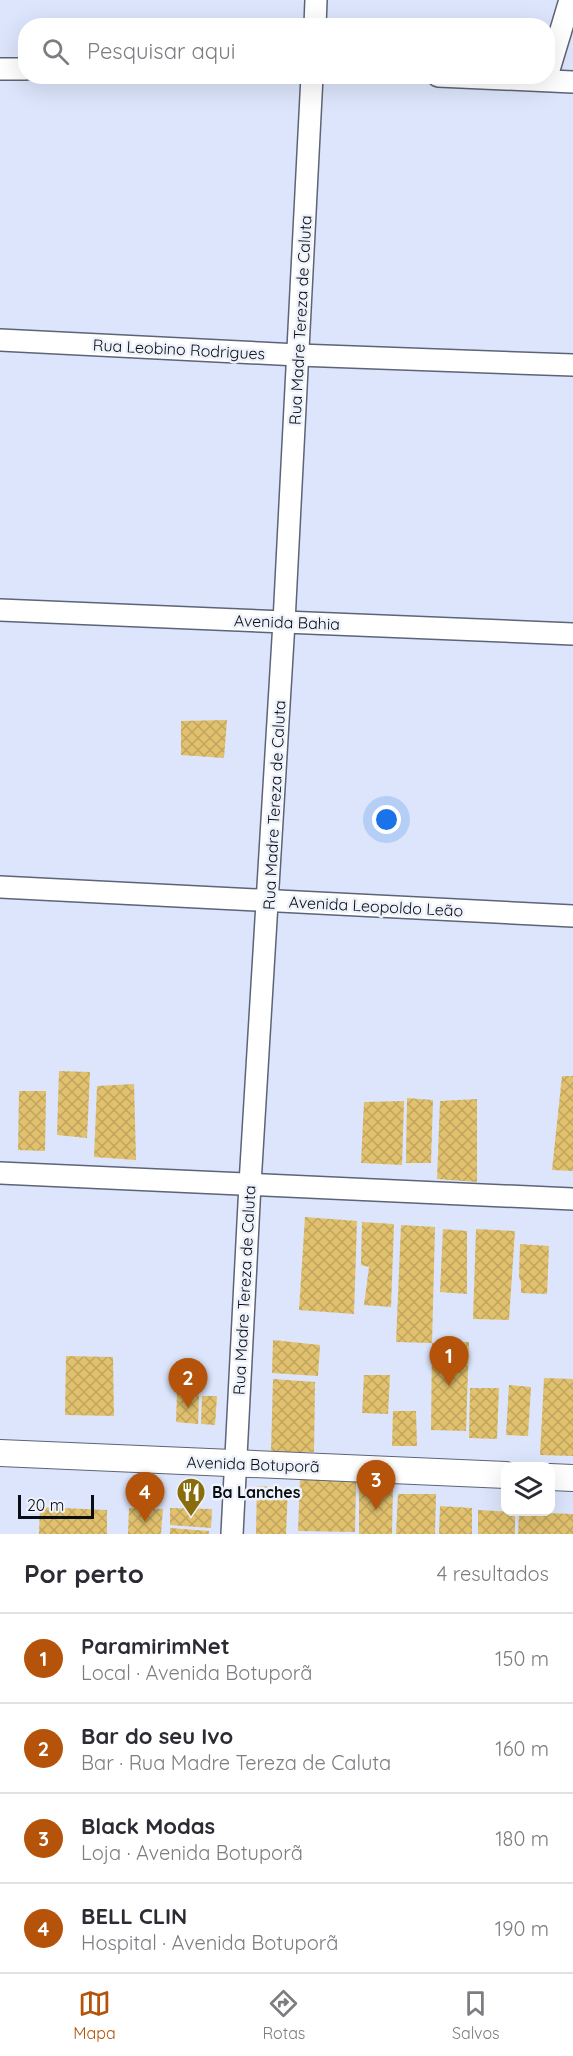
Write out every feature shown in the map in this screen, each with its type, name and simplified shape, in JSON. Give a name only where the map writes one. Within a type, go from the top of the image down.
[{"type":"street","points":[[315,18],[316,0]]},
{"type":"street","points":[[555,50],[570,0]]},
{"type":"street","points":[[0,69],[18,69]]},
{"type":"street","points":[[555,79],[573,82]]},
{"type":"street","name":"Rua Madre Tereza de Caluta","points":[[232,1534],[234,1463],[284,622],[312,84]]},
{"type":"street","name":"Rua Leobino Rodrigues","points":[[0,340],[298,355],[573,365]]},
{"type":"street","name":"Avenida Bahia","points":[[0,610],[573,634]]},
{"type":"street","name":"Avenida Leopoldo Leão","points":[[0,887],[573,916]]},
{"type":"street","points":[[0,1173],[573,1199]]},
{"type":"street","name":"Avenida Botuporã","points":[[0,1453],[501,1475]]},
{"type":"street","points":[[555,1477],[573,1478]]},
{"type":"building","points":[[227,720],[224,758],[181,755],[181,721]]},
{"type":"building","points":[[59,1071],[90,1072],[87,1138],[57,1135]]},
{"type":"building","points":[[562,1076],[573,1076],[573,1171],[552,1170]]},
{"type":"building","points":[[134,1084],[136,1160],[94,1157],[97,1086]]},
{"type":"building","points":[[19,1091],[46,1091],[45,1151],[18,1150]]},
{"type":"building","points":[[407,1098],[433,1100],[431,1163],[406,1163]]},
{"type":"building","points":[[477,1099],[477,1182],[437,1179],[440,1101]]},
{"type":"building","points":[[404,1101],[402,1165],[361,1163],[364,1102]]},
{"type":"building","points":[[305,1217],[357,1221],[354,1314],[299,1310]]},
{"type":"building","points":[[362,1222],[394,1224],[391,1307],[364,1305],[369,1267],[361,1265]]},
{"type":"building","points":[[401,1225],[435,1227],[432,1343],[396,1342]]},
{"type":"building","points":[[443,1229],[467,1231],[467,1294],[440,1292]]},
{"type":"building","points":[[476,1229],[515,1231],[509,1320],[473,1319]]},
{"type":"building","points":[[520,1244],[549,1246],[547,1294],[521,1293]]},
{"type":"building","points":[[273,1340],[320,1345],[318,1376],[272,1373]]},
{"type":"building","points":[[469,1342],[466,1431],[431,1430],[432,1343]]},
{"type":"building","points":[[66,1356],[113,1357],[114,1416],[65,1415]]},
{"type":"building","points":[[364,1375],[390,1375],[388,1414],[362,1413]]},
{"type":"building","points":[[544,1378],[573,1379],[573,1456],[540,1455]]},
{"type":"building","points":[[273,1379],[315,1382],[314,1452],[271,1452]]},
{"type":"building","points":[[509,1385],[531,1387],[528,1436],[506,1435]]},
{"type":"building","points":[[470,1388],[499,1388],[497,1439],[469,1438]]},
{"type":"building","points":[[177,1393],[199,1394],[198,1424],[176,1422]]},
{"type":"building","points":[[202,1396],[217,1396],[215,1425],[201,1424]]},
{"type":"building","points":[[393,1411],[416,1411],[417,1446],[392,1446]]},
{"type":"building","points":[[300,1478],[356,1481],[355,1532],[298,1531]]},
{"type":"building","points":[[257,1486],[288,1488],[286,1534],[256,1534]]},
{"type":"building","points":[[359,1487],[393,1487],[392,1534],[359,1534]]},
{"type":"building","points":[[398,1494],[436,1494],[435,1534],[396,1534]]},
{"type":"building","points":[[440,1506],[472,1508],[472,1534],[439,1534]]},
{"type":"building","points":[[40,1507],[107,1510],[107,1534],[39,1534]]},
{"type":"building","points":[[129,1508],[163,1509],[161,1534],[128,1534]]},
{"type":"building","name":"Ba Lanches","points":[[170,1508],[212,1509],[211,1528],[170,1525]]},
{"type":"building","points":[[478,1510],[501,1511],[501,1516],[515,1516],[515,1534],[478,1534]]},
{"type":"building","points":[[573,1514],[573,1534],[518,1534],[519,1516]]},
{"type":"building","points":[[170,1528],[209,1531],[209,1534],[170,1534]]},
{"type":"place","name":"ParamirimNet","points":[[449,1386]]},
{"type":"place","name":"Bar do seu Ivo","points":[[188,1408]]},
{"type":"place","name":"Black Modas","points":[[376,1510]]},
{"type":"place","name":"Ba Lanches","points":[[191,1518]]},
{"type":"place","name":"BELL CLIN","points":[[145,1522]]}]
